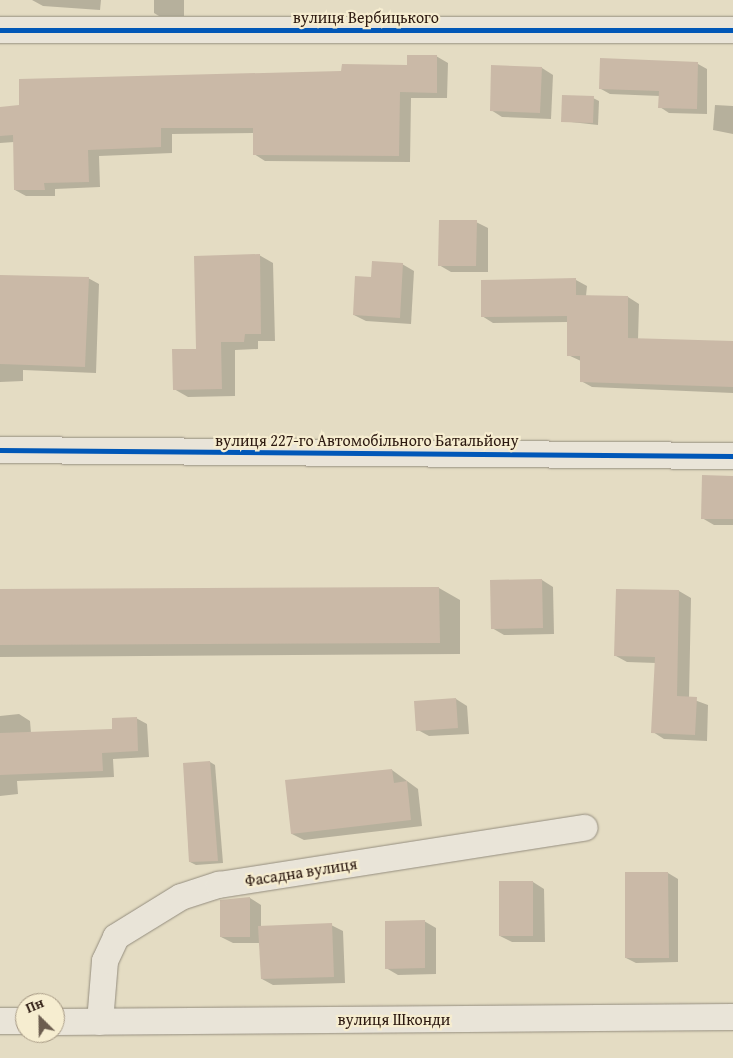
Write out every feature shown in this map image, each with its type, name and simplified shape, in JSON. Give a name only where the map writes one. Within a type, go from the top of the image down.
[{"type":"street","name":"вулиця Вербицького","points":[[0,30],[733,30]]},
{"type":"street","name":"вулиця 227-го Автомобільного Батальйону","points":[[0,450],[733,456]]},
{"type":"street","name":"Фасадна вулиця","points":[[100,1022],[105,961],[116,937],[181,897],[219,885],[585,828]]},
{"type":"street","name":"вулиця Шконди","points":[[65,1022],[733,1017]]},
{"type":"street","points":[[0,1021],[15,1022]]},
{"type":"building","points":[[407,55],[437,55],[437,93],[400,92],[399,156],[253,155],[253,128],[161,128],[161,147],[88,150],[89,182],[44,183],[45,190],[14,190],[13,135],[0,136],[0,107],[19,105],[19,79],[341,71],[342,64],[407,65]]},
{"type":"building","points":[[600,58],[698,62],[697,109],[658,108],[659,91],[599,89]]},
{"type":"building","points":[[491,65],[542,67],[540,113],[490,111]]},
{"type":"building","points":[[562,95],[594,96],[593,123],[561,122]]},
{"type":"building","points":[[439,220],[477,220],[476,266],[438,266]]},
{"type":"building","points":[[260,254],[261,334],[245,334],[244,342],[221,342],[222,389],[173,390],[172,349],[196,349],[194,256]]},
{"type":"building","points":[[372,261],[403,263],[400,318],[353,315],[355,276],[371,277]]},
{"type":"building","points":[[0,275],[89,277],[85,367],[0,364]]},
{"type":"building","points":[[576,278],[576,295],[628,296],[628,338],[733,341],[733,387],[580,382],[580,356],[567,356],[567,316],[481,317],[481,280]]},
{"type":"building","points":[[702,475],[733,476],[733,519],[701,519]]},
{"type":"building","points":[[542,579],[543,628],[491,629],[490,580]]},
{"type":"building","points":[[439,587],[440,643],[0,645],[0,589]]},
{"type":"building","points":[[616,589],[679,590],[677,696],[697,697],[695,735],[651,733],[655,657],[614,656]]},
{"type":"building","points":[[456,698],[458,728],[416,731],[414,701]]},
{"type":"building","points":[[137,717],[138,751],[102,753],[103,771],[0,775],[0,733],[112,729],[112,718]]},
{"type":"building","points":[[210,761],[218,861],[189,862],[183,763]]},
{"type":"building","points":[[392,769],[394,783],[407,781],[411,820],[291,834],[285,780]]},
{"type":"building","points":[[625,872],[668,872],[669,958],[625,958]]},
{"type":"building","points":[[499,881],[533,881],[533,936],[499,936]]},
{"type":"building","points":[[250,897],[250,937],[220,937],[220,900]]},
{"type":"building","points":[[425,920],[425,968],[385,969],[385,921]]},
{"type":"building","points":[[332,923],[334,977],[261,979],[258,926]]},
{"type":"cycle path","points":[[0,30],[733,30]]},
{"type":"cycle path","points":[[0,450],[733,456]]}]
